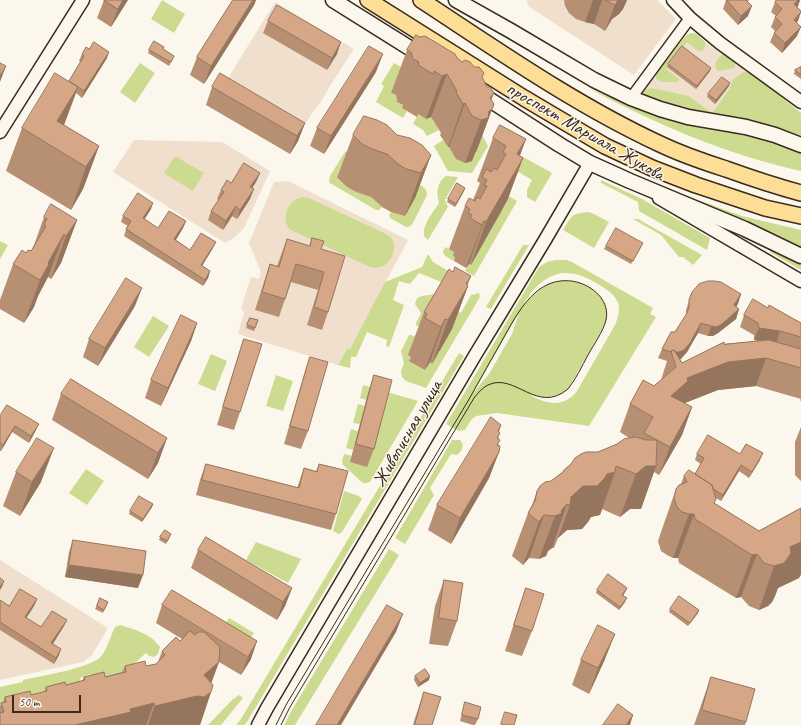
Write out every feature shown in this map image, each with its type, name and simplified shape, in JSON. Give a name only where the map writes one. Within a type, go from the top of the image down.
[{"type":"main road","points":[[333,0],[433,64]]},
{"type":"main road","name":"проспект Маршала Жукова","points":[[368,0],[524,98],[606,146],[652,168],[696,185],[765,208],[801,216]]},
{"type":"main road","name":"проспект Маршала Жукова","points":[[421,0],[542,79],[622,125],[661,144],[706,163],[770,185],[801,193]]},
{"type":"main road","points":[[456,0],[589,77],[631,98],[660,109],[688,117],[775,134],[801,145]]},
{"type":"main road","name":"проспект Маршала Жукова","points":[[466,85],[560,145],[630,182]]},
{"type":"main road","points":[[630,182],[745,229],[801,256]]},
{"type":"street","points":[[0,132],[83,0]]},
{"type":"street","points":[[673,0],[690,18],[720,43],[801,102]]},
{"type":"street","points":[[631,98],[690,18]]},
{"type":"street","name":"Живописная улица","points":[[258,724],[590,162]]},
{"type":"street","name":"проспект Маршала Жукова","points":[[630,182],[801,281]]},
{"type":"shaded area","points":[[527,0],[657,0],[676,19],[634,75],[528,6]]},
{"type":"shaded area","points":[[275,2],[354,49],[321,102],[303,127],[225,83]]},
{"type":"shaded area","points":[[688,34],[697,34],[705,42],[735,62],[745,71],[732,80],[730,88],[712,113],[689,96],[641,92],[685,37]]},
{"type":"shaded area","points":[[134,140],[222,142],[270,171],[244,228],[235,237],[225,243],[113,172]]},
{"type":"shaded area","points":[[288,181],[408,240],[350,349],[346,348],[338,365],[238,334],[244,313],[241,308],[251,277],[259,279],[261,272],[249,243],[274,182]]},
{"type":"shaded area","points":[[0,560],[108,628],[92,655],[83,662],[0,680]]},
{"type":"green space","points":[[162,0],[185,14],[174,33],[151,19]]},
{"type":"green space","points":[[688,34],[697,34],[705,42],[702,51],[698,51],[687,42],[666,69],[679,79],[677,82],[663,82],[657,80],[656,74],[685,37]]},
{"type":"green space","points":[[723,53],[735,62],[734,68],[719,71],[717,70],[715,66],[716,63]]},
{"type":"green space","points":[[140,63],[155,73],[135,103],[120,92]]},
{"type":"green space","points":[[394,63],[465,104],[391,93],[396,95],[397,102],[403,105],[402,108],[407,111],[403,118],[376,102],[384,86],[381,84]]},
{"type":"green space","points":[[745,71],[774,91],[801,113],[801,138],[766,125],[669,104],[642,95],[641,92],[651,88],[689,96],[712,113],[730,88],[732,80]]},
{"type":"green space","points":[[590,89],[675,121],[767,140],[787,147],[801,153],[801,171],[746,156],[692,137],[641,115]]},
{"type":"green space","points":[[418,114],[426,119],[431,117],[439,130],[427,136],[423,130],[413,124]]},
{"type":"green space","points":[[480,131],[488,146],[472,173],[448,171],[434,146],[443,140],[449,147],[473,154],[476,152],[478,147],[475,142]]},
{"type":"green space","points":[[505,147],[552,173],[535,202],[527,197],[527,190],[532,180],[498,160]]},
{"type":"green space","points":[[350,150],[337,179],[356,192],[371,197],[382,207],[379,210],[376,210],[329,181],[330,176],[345,152]]},
{"type":"green space","points":[[175,156],[204,173],[193,191],[164,173]]},
{"type":"green space","points":[[446,176],[458,177],[445,200],[448,207],[428,240],[424,236],[425,227],[428,219],[439,203],[438,188],[443,178]]},
{"type":"green space","points":[[601,180],[642,199],[710,238],[707,250],[639,211],[638,202],[601,183]]},
{"type":"green space","points":[[412,181],[424,188],[427,195],[413,223],[406,227],[390,218],[389,215]]},
{"type":"green space","points":[[682,194],[742,216],[801,230],[801,249],[741,219]]},
{"type":"green space","points":[[507,195],[517,201],[474,276],[465,271],[495,223],[501,208],[503,209],[507,202]]},
{"type":"green space","points":[[302,197],[309,198],[387,235],[391,238],[394,245],[393,254],[389,261],[380,267],[370,267],[290,230],[286,222],[287,210],[293,201]]},
{"type":"green space","points":[[588,212],[609,222],[594,248],[563,230],[572,216]]},
{"type":"green space","points":[[633,219],[638,219],[702,255],[693,265],[683,257],[679,257],[661,235]]},
{"type":"green space","points":[[0,241],[8,245],[0,259]]},
{"type":"green space","points":[[523,245],[529,245],[491,309],[486,307]]},
{"type":"green space","points":[[445,247],[455,252],[456,258],[454,261],[445,256],[443,252]]},
{"type":"green space","points":[[771,250],[801,265],[801,270],[770,252]]},
{"type":"green space","points":[[428,254],[433,262],[469,283],[466,286],[456,288],[419,273],[410,284],[399,281],[393,300],[404,305],[389,347],[386,346],[387,340],[367,332],[356,357],[351,357],[350,368],[338,365],[347,348],[350,349],[385,282],[422,267]]},
{"type":"green space","points":[[566,260],[572,262],[653,308],[650,314],[656,317],[589,426],[497,413],[476,416],[471,420],[465,430],[459,431],[446,424],[539,267],[547,262]],"holes":[[[562,273],[580,276],[593,281],[604,288],[617,300],[619,311],[615,325],[577,391],[566,400],[554,403],[542,401],[529,394],[550,397],[559,395],[568,389],[602,330],[607,315],[601,297],[595,291],[578,282],[559,281],[550,283],[539,290],[523,305],[539,284],[549,277]],[[519,313],[512,334],[489,374],[473,393]]]},
{"type":"green space","points":[[479,293],[480,297],[426,388],[406,381],[402,377],[401,371],[404,363],[401,351],[409,335],[418,338],[409,355],[425,370],[440,351],[424,329],[416,325],[421,313],[415,304],[417,298],[435,294],[449,307],[461,313],[471,295]]},
{"type":"green space","points":[[153,316],[169,326],[149,357],[134,347]]},
{"type":"green space","points":[[459,353],[464,356],[247,722],[244,725],[236,725],[241,719]]},
{"type":"green space","points":[[211,354],[227,361],[215,391],[198,384]]},
{"type":"green space","points":[[276,375],[293,381],[283,411],[266,406]]},
{"type":"green space","points":[[363,385],[418,401],[370,482],[367,483],[363,483],[343,465],[342,461],[344,454],[351,456],[350,462],[368,393],[366,400],[360,398]]},
{"type":"green space","points":[[358,404],[365,406],[360,424],[353,423]]},
{"type":"green space","points":[[351,429],[358,431],[353,450],[346,448]]},
{"type":"green space","points":[[452,440],[460,440],[463,445],[461,451],[457,455],[451,454],[430,488],[434,495],[405,544],[395,538]]},
{"type":"green space","points":[[86,469],[104,481],[87,505],[69,493]]},
{"type":"green space","points":[[344,491],[359,496],[362,499],[342,532],[339,534],[333,531]]},
{"type":"green space","points":[[256,542],[301,559],[288,583],[246,560]]},
{"type":"green space","points":[[389,549],[399,555],[295,725],[284,725],[293,708]]},
{"type":"green space","points":[[229,618],[254,633],[246,645],[222,630]]},
{"type":"green space","points":[[120,625],[152,638],[160,647],[158,654],[154,657],[149,656],[146,653],[126,671],[95,683],[91,674],[80,678],[82,687],[0,704],[0,687],[23,682],[23,680],[78,668],[97,660],[104,652],[115,627]]},
{"type":"green space","points":[[239,695],[243,698],[221,725],[208,725],[233,699]]},
{"type":"building","points":[[104,0],[123,0],[118,9]]},
{"type":"building","points":[[233,0],[253,0],[211,66],[197,57]]},
{"type":"building","points":[[606,0],[618,0],[615,5]]},
{"type":"building","points":[[727,0],[746,0],[752,6],[741,16]]},
{"type":"building","points":[[777,0],[798,0],[794,4],[801,11],[794,20],[801,27],[785,43],[774,33],[782,24],[775,17],[782,9],[775,2]]},
{"type":"building","points":[[277,5],[341,42],[332,58],[268,21]]},
{"type":"building","points":[[416,35],[420,37],[425,36],[455,54],[462,62],[465,60],[470,62],[474,67],[479,67],[484,73],[482,77],[487,87],[490,87],[494,93],[490,98],[494,104],[492,109],[489,111],[488,118],[481,120],[472,116],[465,103],[463,104],[447,74],[442,76],[434,71],[433,74],[418,65],[419,62],[413,59],[411,52],[407,50]]},
{"type":"building","points":[[154,41],[174,56],[171,62],[149,50]]},
{"type":"building","points":[[94,42],[109,52],[84,91],[69,81],[84,56],[82,54],[86,47],[89,49]]},
{"type":"building","points":[[369,46],[383,54],[331,136],[317,128]]},
{"type":"building","points":[[682,46],[711,68],[697,86],[668,64]]},
{"type":"building","points":[[0,63],[6,66],[0,76]]},
{"type":"building","points":[[801,67],[801,75],[795,70]]},
{"type":"building","points":[[55,73],[78,87],[57,121],[99,146],[86,167],[22,128]]},
{"type":"building","points":[[220,73],[305,123],[297,136],[212,87]]},
{"type":"building","points":[[722,77],[730,83],[716,100],[708,94]]},
{"type":"building","points":[[364,116],[387,125],[397,135],[410,138],[422,145],[431,155],[421,173],[406,169],[387,154],[362,144],[353,135]]},
{"type":"building","points":[[500,125],[526,139],[517,154],[523,158],[486,222],[484,221],[482,225],[470,218],[472,215],[468,213],[470,209],[465,206],[469,198],[475,201],[477,197],[480,199],[487,186],[484,185],[487,180],[482,177],[486,169],[491,172],[494,168],[497,170],[506,154],[503,152],[506,146],[493,138]]},
{"type":"building","points":[[244,163],[260,173],[250,187],[254,189],[240,210],[236,206],[226,221],[211,211],[224,192],[221,190],[227,180],[231,183]]},
{"type":"building","points":[[457,183],[465,188],[456,204],[448,199]]},
{"type":"building","points":[[138,193],[153,203],[143,218],[158,228],[169,211],[186,221],[174,239],[190,250],[201,233],[216,242],[201,265],[210,271],[205,280],[126,229],[131,221],[123,216]]},
{"type":"building","points":[[51,204],[77,220],[66,236],[64,234],[40,280],[13,264],[22,250],[26,253],[28,250],[31,251],[46,226],[44,224],[47,219],[44,217]]},
{"type":"building","points":[[616,228],[643,243],[633,261],[606,246]]},
{"type":"building","points":[[312,238],[324,241],[321,249],[345,256],[328,312],[314,307],[324,272],[296,264],[285,299],[262,292],[270,264],[279,267],[287,239],[310,246]]},
{"type":"building","points":[[455,267],[471,276],[466,284],[468,286],[448,320],[445,319],[441,327],[425,318],[427,314],[424,312],[449,269],[453,272]]},
{"type":"building","points":[[126,278],[142,288],[105,348],[89,339]]},
{"type":"building","points":[[708,281],[721,282],[741,294],[734,305],[739,309],[717,327],[701,323],[690,343],[684,350],[676,352],[674,350],[671,352],[662,349],[671,332],[675,332],[687,313],[692,292],[699,284]]},
{"type":"building","points":[[753,299],[768,308],[769,305],[801,323],[801,337],[780,331],[759,328],[758,323],[744,315]]},
{"type":"building","points":[[181,315],[197,323],[168,388],[151,380]]},
{"type":"building","points":[[250,318],[258,320],[255,328],[247,325]]},
{"type":"building","points":[[244,339],[262,344],[240,412],[223,407]]},
{"type":"building","points":[[769,340],[801,349],[801,368],[766,358],[728,362],[687,378],[688,381],[671,396],[692,407],[670,447],[644,433],[653,417],[630,404],[643,380],[654,386],[676,367],[671,351],[674,350],[682,363],[724,342],[724,344]]},
{"type":"building","points":[[310,357],[328,362],[308,431],[290,426]]},
{"type":"building","points":[[374,375],[392,380],[374,449],[356,444]]},
{"type":"building","points":[[71,379],[167,438],[158,453],[61,394]]},
{"type":"building","points":[[7,405],[39,424],[31,436],[15,426],[3,445],[0,443],[0,416]]},
{"type":"building","points":[[491,417],[501,425],[498,431],[500,433],[497,438],[500,440],[497,445],[500,446],[499,452],[460,518],[437,505]]},
{"type":"building","points":[[708,435],[740,454],[746,444],[763,453],[752,472],[741,465],[723,495],[713,489],[712,485],[695,474],[704,458],[697,454]]},
{"type":"building","points":[[636,437],[646,440],[657,440],[656,466],[646,466],[636,474],[616,466],[615,472],[607,474],[597,486],[583,486],[571,497],[570,505],[567,504],[561,511],[562,513],[555,516],[544,515],[539,522],[528,513],[535,501],[537,491],[540,486],[545,482],[551,481],[564,471],[575,458],[586,452],[598,452],[617,444],[624,439]]},
{"type":"building","points":[[37,438],[54,448],[32,482],[16,472]]},
{"type":"building","points":[[206,464],[299,488],[304,468],[317,472],[319,464],[348,471],[336,514],[202,480]]},
{"type":"building","points":[[689,470],[712,485],[716,499],[714,503],[759,531],[801,508],[801,542],[790,547],[791,553],[784,563],[774,566],[764,563],[757,554],[752,555],[695,519],[694,514],[682,512],[677,507],[674,498],[676,489],[679,485],[687,482],[684,476]]},
{"type":"building","points":[[139,496],[153,504],[143,519],[130,511]]},
{"type":"building","points":[[165,530],[171,534],[167,541],[160,537]]},
{"type":"building","points":[[206,537],[292,588],[283,602],[198,550]]},
{"type":"building","points":[[73,540],[146,551],[143,575],[69,565]]},
{"type":"building","points":[[608,574],[627,588],[622,595],[627,598],[620,607],[597,590]]},
{"type":"building","points":[[0,578],[4,581],[0,587]]},
{"type":"building","points":[[444,580],[463,583],[457,621],[439,618]]},
{"type":"building","points":[[526,588],[544,594],[532,631],[514,625]]},
{"type":"building","points":[[20,589],[37,599],[25,617],[41,627],[52,611],[67,620],[51,643],[61,649],[56,658],[0,622],[0,600],[9,606]]},
{"type":"building","points":[[172,590],[257,641],[248,657],[162,605]]},
{"type":"building","points":[[679,596],[699,610],[690,623],[670,609]]},
{"type":"building","points":[[100,598],[108,602],[104,610],[97,606]]},
{"type":"building","points":[[387,605],[403,614],[337,725],[316,725]]},
{"type":"building","points":[[598,625],[615,634],[598,668],[581,660]]},
{"type":"building","points":[[190,631],[195,635],[198,632],[204,632],[220,647],[219,662],[204,675],[213,685],[211,692],[204,697],[197,696],[155,706],[154,703],[130,709],[131,712],[75,725],[0,725],[0,713],[4,712],[1,703],[6,702],[5,697],[30,691],[31,695],[47,691],[46,687],[65,682],[66,685],[85,680],[84,677],[104,672],[105,677],[126,672],[125,666],[145,661],[146,666],[156,664],[165,655],[162,651],[176,637],[180,641]]},
{"type":"building","points":[[425,669],[430,676],[420,683],[415,676]]},
{"type":"building","points":[[711,677],[755,689],[746,722],[702,710]]},
{"type":"building","points":[[424,692],[441,697],[432,725],[415,725]]},
{"type":"building","points":[[465,702],[481,707],[478,719],[462,715]]},
{"type":"building","points":[[618,704],[633,715],[626,725],[603,725]]},
{"type":"building","points":[[505,712],[517,715],[514,725],[501,724]]},
{"type":"tram line","points":[[276,725],[286,705],[468,401],[522,307],[536,292],[552,283],[569,281],[580,283],[591,288],[600,297],[606,307],[606,320],[601,333],[571,385],[568,389],[557,396],[546,398],[536,396],[508,384],[498,383],[486,386],[477,394],[290,707],[281,725]]}]
